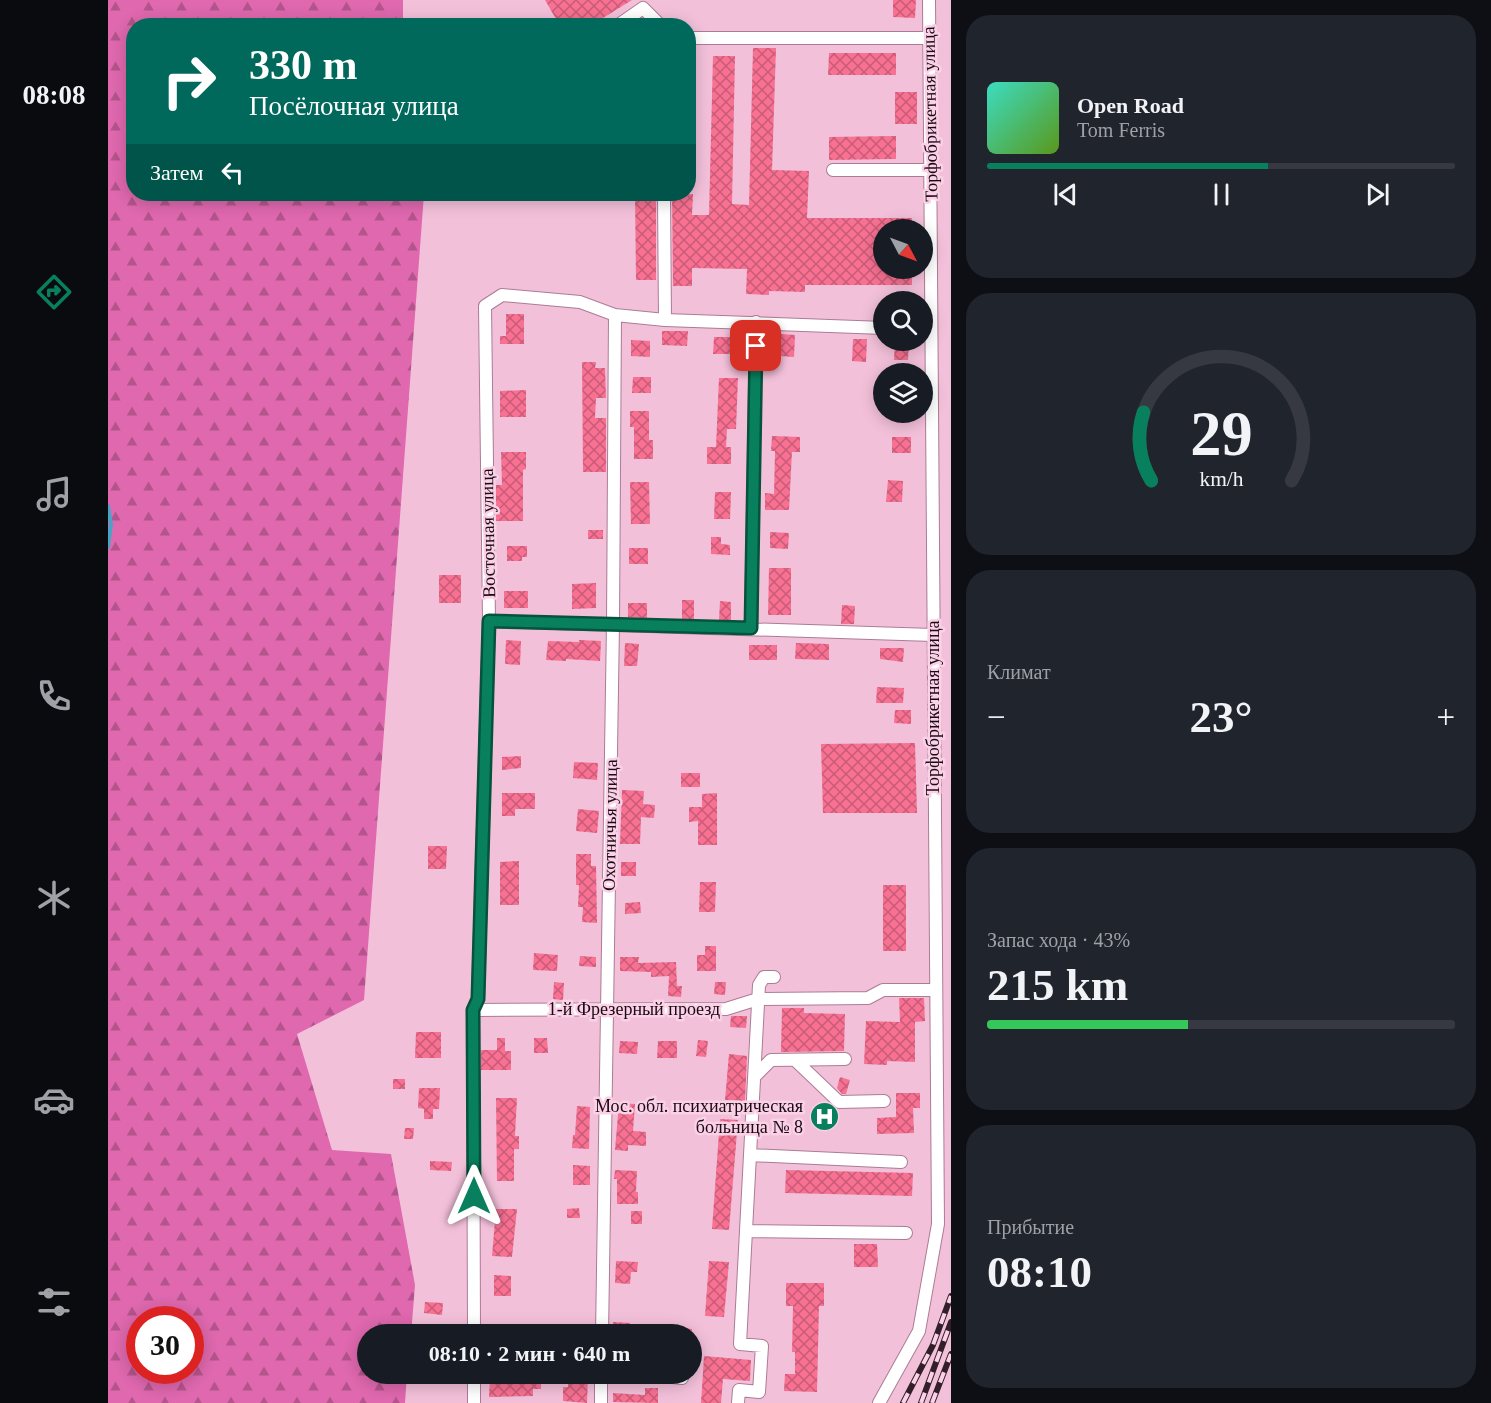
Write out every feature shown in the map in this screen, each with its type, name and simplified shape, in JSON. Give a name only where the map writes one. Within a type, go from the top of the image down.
[{"type":"street","name":"Торфобрикетная улица","points":[[927,291],[931,170],[929,0]]},
{"type":"street","points":[[629,18],[643,8],[653,18]]},
{"type":"street","points":[[696,38],[929,38]]},
{"type":"street","points":[[833,170],[931,170]]},
{"type":"street","points":[[664,201],[665,320]]},
{"type":"street","name":"Восточная улица","points":[[474,1324],[473,1010],[478,999],[489,621],[485,306],[502,295],[580,302],[615,315]]},
{"type":"street","points":[[615,315],[665,320],[873,327]]},
{"type":"street","name":"Охотничья улица","points":[[602,1324],[613,623],[615,315]]},
{"type":"street","points":[[751,628],[756,322]]},
{"type":"street","name":"Торфобрикетная улица","points":[[879,1403],[919,1331],[938,1224],[933,635],[926,351]]},
{"type":"street","points":[[489,621],[613,623],[933,635]]},
{"type":"street","points":[[738,1403],[739,1390],[759,1392],[762,1346],[740,1344],[759,985],[764,977],[774,977]]},
{"type":"street","name":"1-й Фрезерный проезд","points":[[473,1010],[726,1009],[758,999],[868,998],[883,990],[935,990]]},
{"type":"street","points":[[754,1077],[771,1060],[845,1059]]},
{"type":"street","points":[[795,1060],[839,1102],[884,1101]]},
{"type":"street","points":[[750,1155],[901,1162]]},
{"type":"street","points":[[746,1231],[906,1233]]},
{"type":"street","points":[[474,1384],[474,1403]]},
{"type":"street","points":[[601,1403],[602,1384]]},
{"type":"green space","points":[[108,0],[403,0],[403,18],[126,18],[126,201],[423,201],[364,1000],[297,1034],[332,1150],[391,1154],[415,1285],[412,1324],[357,1324],[357,1384],[406,1384],[405,1403],[108,1403]]},
{"type":"building","points":[[545,0],[632,0],[603,18],[555,18]]},
{"type":"building","points":[[893,0],[916,0],[915,18],[893,17]]},
{"type":"building","points":[[753,48],[776,48],[772,170],[809,171],[807,218],[912,218],[873,219],[873,279],[912,279],[912,285],[805,285],[805,292],[769,291],[769,295],[746,294],[747,269],[692,268],[692,286],[673,286],[672,201],[693,201],[692,215],[709,215],[713,56],[735,56],[732,204],[749,205]]},
{"type":"building","points":[[829,53],[896,53],[896,75],[828,75]]},
{"type":"building","points":[[895,92],[917,92],[917,124],[895,124]]},
{"type":"building","points":[[896,136],[896,159],[829,160],[829,137]]},
{"type":"building","points":[[635,201],[656,201],[656,280],[636,280]]},
{"type":"building","points":[[506,314],[524,314],[524,344],[500,344],[500,336],[506,336]]},
{"type":"building","points":[[662,331],[688,331],[687,346],[662,345]]},
{"type":"building","points":[[781,334],[795,335],[794,357],[780,356]]},
{"type":"building","points":[[714,337],[737,337],[737,354],[713,354]]},
{"type":"building","points":[[853,339],[867,339],[866,362],[852,361]]},
{"type":"building","points":[[631,340],[650,341],[650,357],[631,356]]},
{"type":"building","points":[[894,351],[908,351],[908,360],[894,360]]},
{"type":"building","points":[[582,362],[596,362],[595,368],[605,368],[606,398],[596,398],[595,418],[606,418],[606,472],[583,472]]},
{"type":"building","points":[[633,377],[651,377],[651,393],[632,393]]},
{"type":"building","points":[[719,378],[738,378],[736,429],[727,429],[726,447],[731,447],[731,464],[707,464],[707,447],[716,447]]},
{"type":"building","points":[[526,390],[526,417],[500,417],[500,391]]},
{"type":"building","points":[[630,411],[649,411],[649,440],[653,440],[653,459],[634,459],[634,427],[630,427]]},
{"type":"building","points":[[772,436],[800,437],[800,452],[792,452],[789,510],[765,510],[765,493],[774,494],[775,451],[771,451]]},
{"type":"building","points":[[892,437],[911,437],[911,453],[892,453]]},
{"type":"building","points":[[501,452],[526,452],[526,469],[523,470],[523,521],[496,521],[496,485],[502,485]]},
{"type":"building","points":[[888,480],[903,481],[902,502],[886,502]]},
{"type":"building","points":[[630,482],[649,482],[650,524],[631,524]]},
{"type":"building","points":[[715,492],[731,492],[730,519],[714,519]]},
{"type":"building","points":[[588,530],[603,530],[603,539],[588,539]]},
{"type":"building","points":[[770,532],[789,533],[788,549],[770,548]]},
{"type":"building","points":[[711,537],[721,537],[721,544],[730,545],[730,555],[711,554]]},
{"type":"building","points":[[507,546],[527,546],[527,557],[522,557],[522,561],[507,561]]},
{"type":"building","points":[[629,548],[648,548],[648,564],[629,564]]},
{"type":"building","points":[[769,568],[791,568],[791,615],[768,615]]},
{"type":"building","points":[[439,575],[461,575],[461,603],[439,603]]},
{"type":"building","points":[[596,583],[596,608],[572,609],[572,584]]},
{"type":"building","points":[[504,591],[528,591],[528,608],[504,608]]},
{"type":"building","points":[[682,600],[694,600],[694,619],[682,619]]},
{"type":"building","points":[[720,601],[731,602],[731,620],[719,620]]},
{"type":"building","points":[[628,603],[647,603],[647,618],[628,617]]},
{"type":"building","points":[[842,605],[855,606],[854,624],[841,624]]},
{"type":"building","points":[[506,640],[521,641],[520,665],[505,664]]},
{"type":"building","points":[[579,640],[601,641],[600,661],[546,660],[548,641],[579,642]]},
{"type":"building","points":[[625,643],[639,644],[637,666],[624,666]]},
{"type":"building","points":[[796,643],[829,644],[829,660],[795,659]]},
{"type":"building","points":[[749,645],[777,645],[777,660],[749,660]]},
{"type":"building","points":[[880,648],[904,648],[903,662],[880,659]]},
{"type":"building","points":[[877,687],[904,688],[903,703],[876,703]]},
{"type":"building","points":[[895,710],[911,710],[911,724],[894,723]]},
{"type":"building","points":[[915,743],[917,813],[823,813],[821,744]]},
{"type":"building","points":[[521,756],[521,768],[502,770],[502,757]]},
{"type":"building","points":[[574,762],[598,763],[597,780],[573,778]]},
{"type":"building","points":[[681,773],[700,773],[700,787],[681,787]]},
{"type":"building","points":[[622,790],[644,791],[643,804],[655,805],[654,818],[641,817],[640,844],[620,844]]},
{"type":"building","points":[[502,793],[535,793],[535,809],[515,809],[515,816],[502,816]]},
{"type":"building","points":[[717,793],[717,845],[698,845],[698,821],[689,822],[689,807],[702,807],[702,794]]},
{"type":"building","points":[[578,809],[599,811],[597,833],[576,831]]},
{"type":"building","points":[[428,846],[447,846],[446,869],[428,869]]},
{"type":"building","points":[[576,854],[591,854],[591,866],[596,866],[597,923],[582,922],[583,907],[578,907],[579,885],[576,885]]},
{"type":"building","points":[[519,861],[519,905],[500,905],[500,862]]},
{"type":"building","points":[[621,862],[636,862],[636,876],[621,876]]},
{"type":"building","points":[[700,882],[716,882],[715,912],[699,912]]},
{"type":"building","points":[[883,885],[906,885],[906,951],[883,951]]},
{"type":"building","points":[[640,902],[641,913],[625,914],[625,903]]},
{"type":"building","points":[[705,946],[716,946],[716,971],[697,971],[697,955],[705,955]]},
{"type":"building","points":[[534,953],[558,955],[557,971],[533,970]]},
{"type":"building","points":[[580,956],[596,957],[596,967],[579,966]]},
{"type":"building","points":[[620,957],[639,957],[638,963],[676,962],[677,986],[682,986],[681,997],[668,996],[669,976],[651,977],[651,972],[620,971]]},
{"type":"building","points":[[554,982],[564,983],[563,1000],[553,999]]},
{"type":"building","points":[[715,982],[726,982],[725,995],[714,994]]},
{"type":"building","points":[[899,998],[924,998],[925,1021],[915,1022],[915,1062],[887,1061],[887,1065],[864,1064],[866,1021],[900,1022]]},
{"type":"building","points":[[782,1008],[804,1008],[804,1013],[845,1014],[844,1051],[781,1052]]},
{"type":"building","points":[[731,1016],[747,1016],[746,1028],[730,1027]]},
{"type":"building","points":[[416,1032],[441,1032],[441,1058],[415,1058]]},
{"type":"building","points":[[497,1038],[505,1038],[505,1051],[511,1051],[511,1070],[481,1070],[481,1050],[497,1050]]},
{"type":"building","points":[[534,1038],[547,1038],[548,1053],[534,1053]]},
{"type":"building","points":[[698,1040],[708,1041],[706,1057],[696,1056]]},
{"type":"building","points":[[620,1041],[638,1042],[637,1054],[619,1053]]},
{"type":"building","points":[[658,1041],[677,1041],[677,1058],[657,1058]]},
{"type":"building","points":[[729,1054],[747,1056],[745,1101],[725,1100]]},
{"type":"building","points":[[840,1077],[850,1080],[846,1094],[842,1094],[837,1088]]},
{"type":"building","points":[[393,1079],[405,1079],[405,1089],[393,1089]]},
{"type":"building","points":[[419,1088],[440,1088],[439,1109],[433,1109],[433,1119],[424,1119],[424,1109],[418,1108]]},
{"type":"building","points":[[896,1093],[920,1093],[920,1108],[913,1108],[914,1133],[877,1134],[877,1118],[896,1117]]},
{"type":"building","points":[[496,1098],[517,1098],[515,1136],[519,1136],[519,1149],[514,1149],[514,1181],[497,1181]]},
{"type":"building","points":[[619,1103],[635,1104],[633,1131],[646,1132],[646,1146],[628,1145],[628,1151],[615,1150]]},
{"type":"building","points":[[577,1106],[590,1107],[589,1149],[572,1148]]},
{"type":"building","points":[[720,1119],[738,1120],[729,1230],[712,1229]]},
{"type":"building","points":[[405,1128],[414,1128],[413,1139],[404,1139]]},
{"type":"building","points":[[430,1161],[452,1162],[451,1171],[430,1170]]},
{"type":"building","points":[[573,1165],[590,1166],[590,1185],[573,1185]]},
{"type":"building","points":[[615,1170],[637,1171],[638,1204],[617,1204]]},
{"type":"building","points":[[786,1170],[913,1173],[912,1196],[785,1193]]},
{"type":"building","points":[[579,1208],[580,1218],[567,1218],[567,1209]]},
{"type":"building","points":[[496,1209],[517,1209],[512,1257],[492,1256]]},
{"type":"building","points":[[631,1211],[642,1211],[642,1224],[631,1224]]},
{"type":"building","points":[[854,1244],[877,1244],[878,1267],[854,1267]]},
{"type":"building","points":[[616,1261],[638,1262],[637,1272],[631,1272],[630,1284],[615,1283]]},
{"type":"building","points":[[709,1261],[729,1262],[724,1317],[705,1316]]},
{"type":"building","points":[[494,1275],[511,1276],[511,1296],[494,1296]]},
{"type":"building","points":[[786,1283],[824,1283],[824,1306],[819,1306],[817,1392],[784,1391],[785,1374],[795,1374],[795,1352],[792,1352],[793,1306],[786,1306]]},
{"type":"building","points":[[425,1302],[443,1303],[442,1315],[424,1313]]},
{"type":"building","points":[[613,1322],[630,1323],[630,1324],[613,1324]]},
{"type":"building","points":[[704,1356],[751,1360],[750,1381],[723,1379],[721,1403],[701,1403]]},
{"type":"building","points":[[490,1384],[541,1384],[541,1389],[533,1389],[533,1396],[489,1397]]},
{"type":"building","points":[[568,1384],[588,1384],[587,1403],[563,1401],[563,1387],[568,1387]]},
{"type":"building","points":[[645,1388],[658,1388],[658,1403],[613,1402],[613,1393],[645,1395]]},
{"type":"waterway","points":[[108,506],[111,524],[108,547]]},
{"type":"railway","points":[[903,1403],[933,1345],[951,1296]]},
{"type":"railway","points":[[921,1403],[951,1322]]},
{"type":"railway","points":[[932,1403],[951,1354]]},
{"type":"place","name":"Мос. обл. психиатрическая больница № 8","points":[[824,1116]]},
{"type":"route","points":[[474,1196],[473,1010],[478,999],[489,621],[751,628],[756,346]]}]
